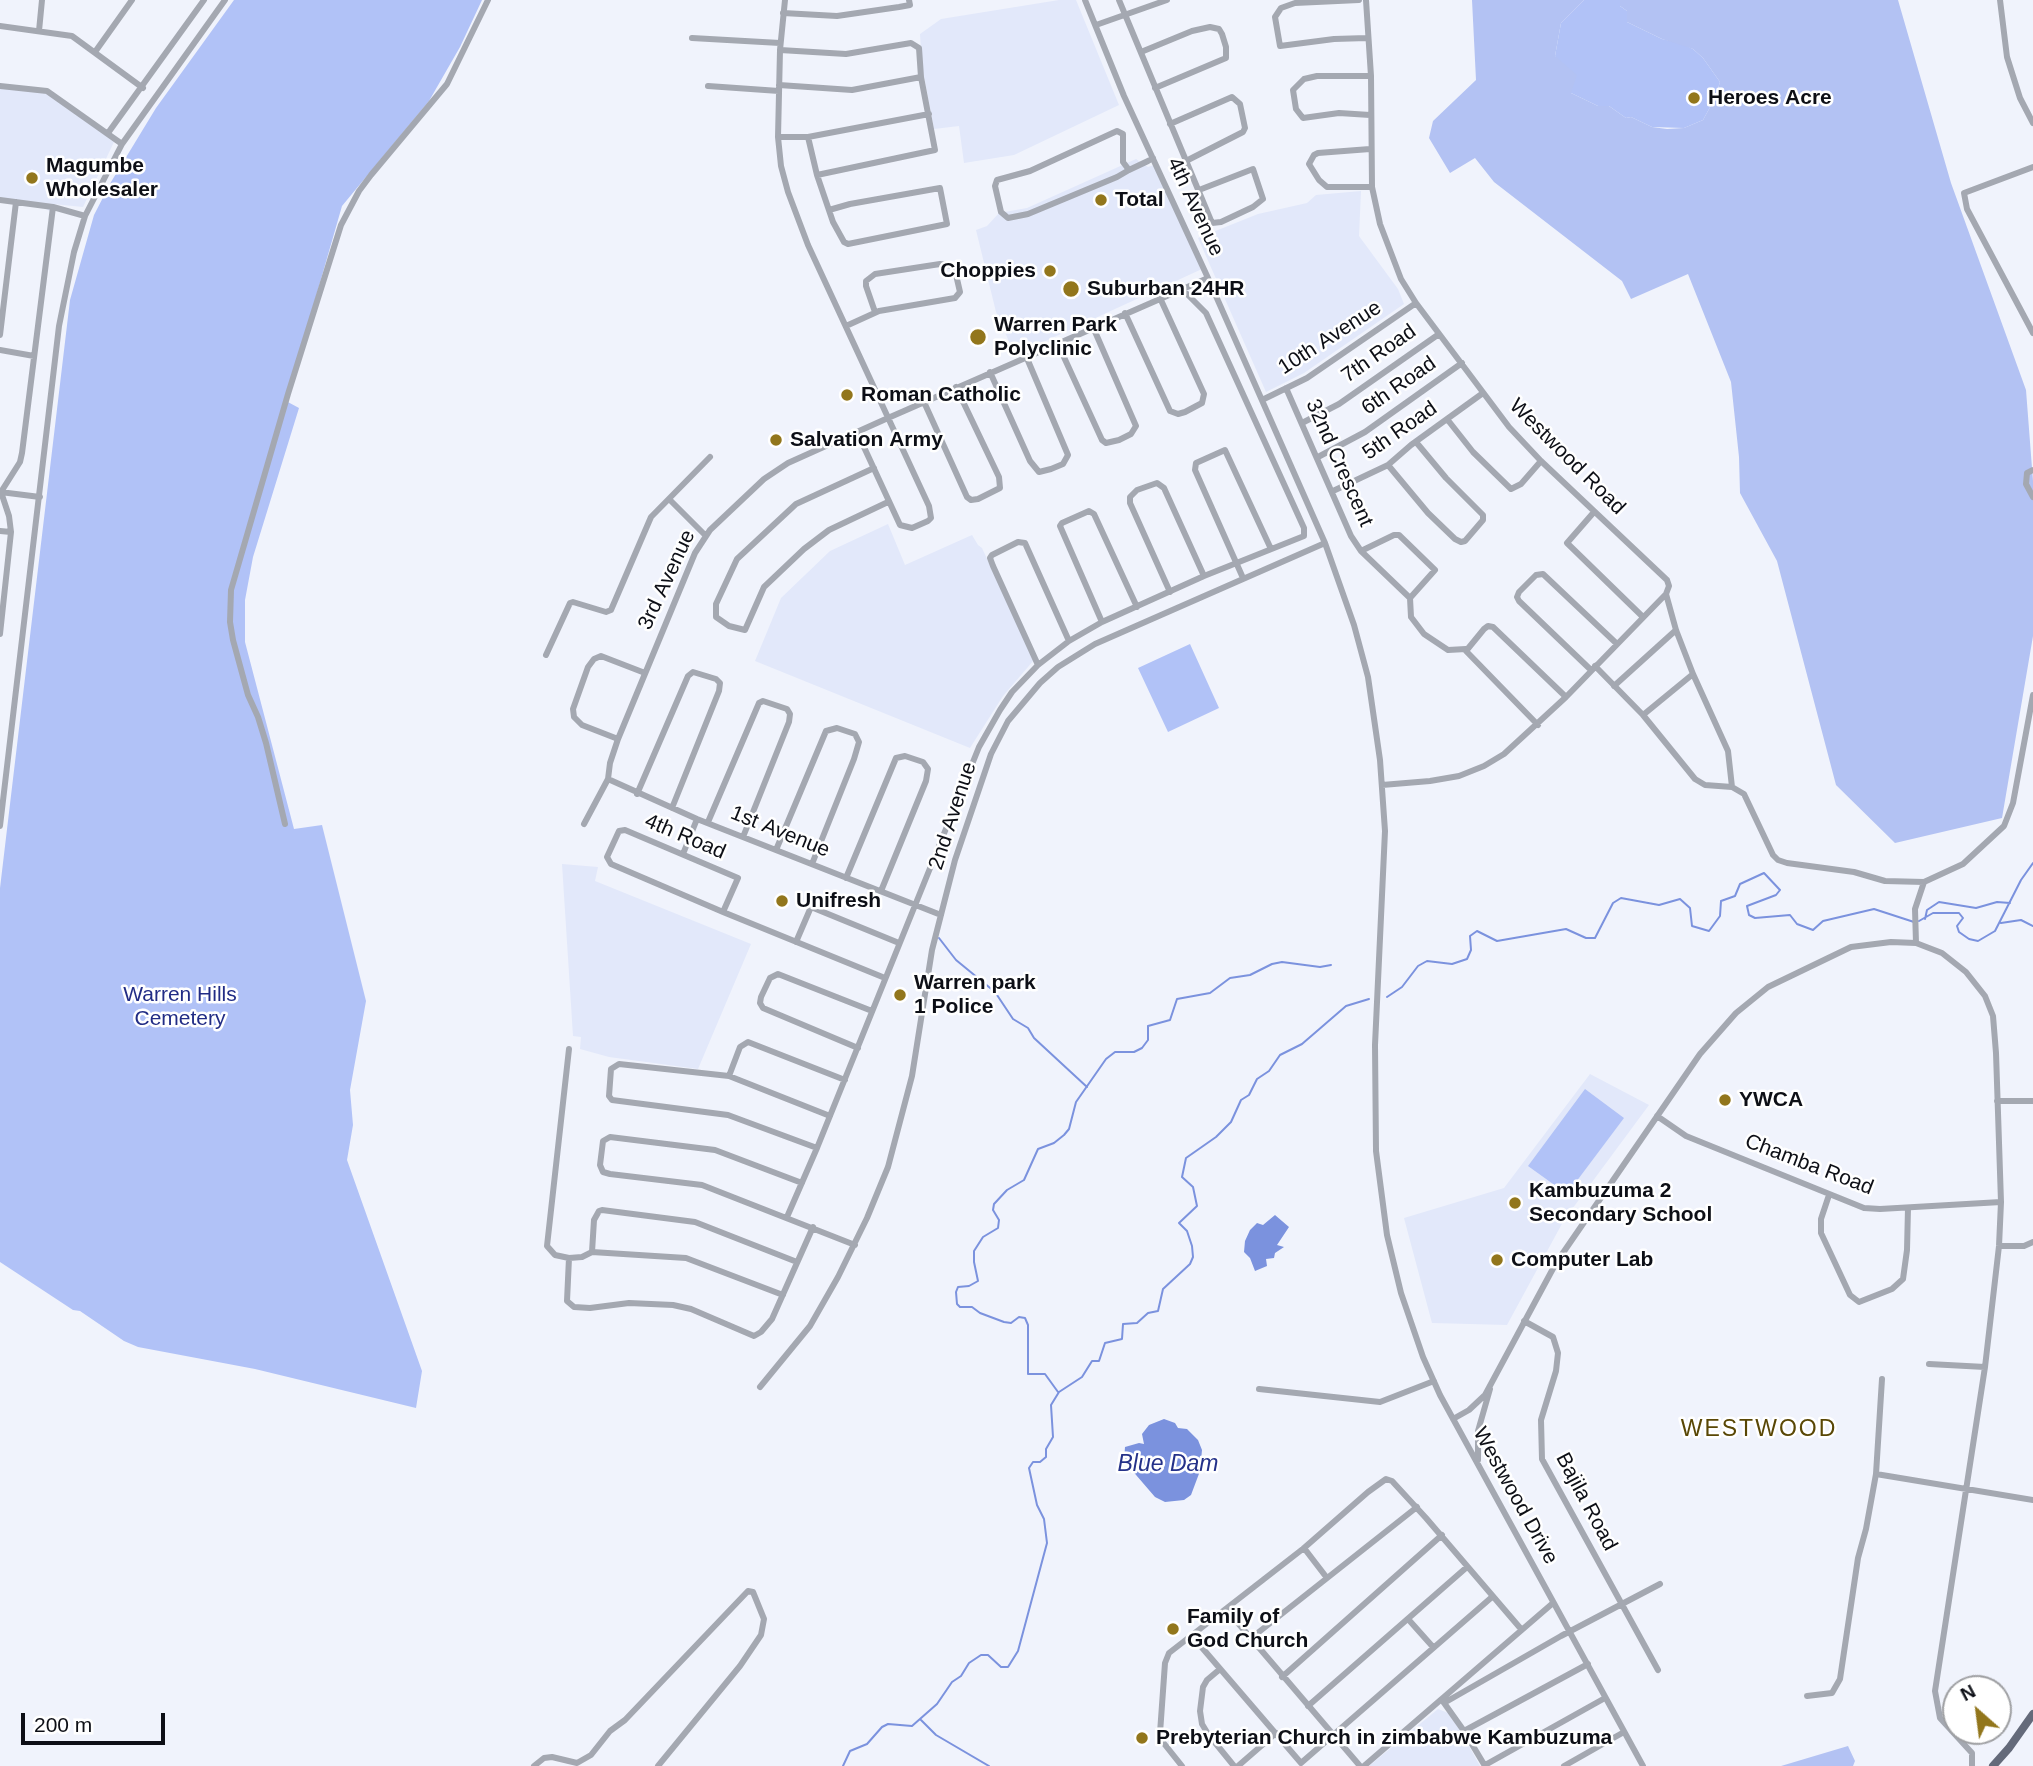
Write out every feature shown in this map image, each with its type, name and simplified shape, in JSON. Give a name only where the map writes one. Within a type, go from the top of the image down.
[{"type":"main road","points":[[1993,1766],[2033,1714]]},
{"type":"street","points":[[39,31],[42,0]]},
{"type":"street","points":[[95,52],[132,0]]},
{"type":"street","points":[[108,133],[204,0]]},
{"type":"street","points":[[0,826],[62,305],[74,252],[86,216],[122,144],[225,0]]},
{"type":"street","points":[[285,824],[258,717],[248,695],[238,660],[230,622],[231,590],[341,225],[354,199],[371,175],[447,84],[488,0]]},
{"type":"street","points":[[785,0],[780,46],[778,138],[781,166],[808,245],[929,506],[931,518],[912,528],[906,528],[897,521],[857,432]]},
{"type":"street","points":[[783,13],[837,16],[910,5],[909,0]]},
{"type":"street","name":"4th Avenue","points":[[1085,0],[1325,543],[1368,677],[1382,785],[1385,858],[1374,1056],[1376,1151],[1381,1198],[1392,1262],[1416,1339],[1453,1419]]},
{"type":"street","points":[[1119,0],[1212,223],[1221,222],[1262,201],[1253,169],[1199,190]]},
{"type":"street","points":[[1096,25],[1167,0]]},
{"type":"street","points":[[1359,0],[1295,3],[1281,8],[1275,18],[1280,46],[1367,38]]},
{"type":"street","name":"Westwood Road","points":[[1366,0],[1372,187],[1380,224],[1401,279],[1509,428],[1667,580],[1669,590],[1666,594]]},
{"type":"street","points":[[2000,0],[2007,57],[2020,98],[2033,123]]},
{"type":"street","points":[[0,26],[70,35],[143,88]]},
{"type":"street","points":[[1140,52],[1192,31],[1210,27],[1219,29],[1222,34],[1226,58],[1155,88]]},
{"type":"street","points":[[692,38],[846,54],[914,44],[919,48],[921,77],[935,150],[817,175]]},
{"type":"street","points":[[1370,76],[1331,75],[1304,79],[1297,83],[1293,94],[1296,109],[1303,118],[1339,113],[1370,115]]},
{"type":"street","points":[[708,86],[852,90],[921,77]]},
{"type":"street","points":[[0,86],[47,91],[122,144]]},
{"type":"street","points":[[1170,124],[1232,97],[1240,104],[1245,128],[1243,132],[1186,161]]},
{"type":"street","points":[[778,138],[808,137],[929,114]]},
{"type":"street","points":[[1129,170],[1124,162],[1123,134],[1118,131],[1030,171],[999,179],[995,186],[1001,212],[1008,218],[1054,205],[1129,170],[1153,158]]},
{"type":"street","points":[[808,137],[829,210],[840,237],[848,244],[947,224],[940,188],[829,210]]},
{"type":"street","points":[[1370,149],[1318,153],[1309,164],[1327,187],[1372,187]]},
{"type":"street","points":[[2033,167],[1964,193],[1967,209],[2033,334]]},
{"type":"street","points":[[0,200],[53,207],[86,216]]},
{"type":"street","points":[[0,335],[3,278],[16,202]]},
{"type":"street","points":[[0,492],[21,458],[53,207]]},
{"type":"street","points":[[0,239],[11,240]]},
{"type":"street","points":[[846,326],[875,312],[955,298],[960,292],[954,266],[940,264],[875,274],[866,281],[875,312]]},
{"type":"street","name":"3rd Avenue","points":[[584,824],[608,779],[610,762],[618,740],[688,568],[706,536],[775,470],[1057,342],[1208,278]]},
{"type":"street","points":[[1182,289],[1206,313],[1304,528],[1304,536],[1311,549]]},
{"type":"street","points":[[1125,313],[1170,411],[1178,414],[1195,408],[1202,403],[1204,394],[1160,298]]},
{"type":"street","name":"10th Avenue","points":[[1262,400],[1307,378],[1416,303]]},
{"type":"street","points":[[1057,342],[1102,440],[1112,444],[1131,434],[1136,426],[1093,327]]},
{"type":"street","name":"7th Road","points":[[1302,423],[1339,404],[1439,334]]},
{"type":"street","points":[[0,350],[34,356]]},
{"type":"street","points":[[990,372],[1030,461],[1039,472],[1048,471],[1063,464],[1068,455],[1026,356]]},
{"type":"street","name":"6th Road","points":[[1318,457],[1365,432],[1462,363]]},
{"type":"street","points":[[923,402],[967,497],[971,500],[978,499],[1000,488],[999,477],[956,387]]},
{"type":"street","name":"32nd Crescent","points":[[1286,388],[1334,491],[1351,536],[1361,551],[1410,598],[1435,570],[1403,539],[1394,536],[1361,551]]},
{"type":"street","name":"5th Road","points":[[1334,491],[1388,465],[1483,393]]},
{"type":"street","points":[[1447,419],[1473,452],[1511,489],[1521,484],[1541,461]]},
{"type":"street","points":[[1388,465],[1428,513],[1455,539],[1465,541],[1483,520],[1483,514],[1446,478],[1416,442]]},
{"type":"street","points":[[1243,578],[1195,470],[1196,463],[1225,450],[1271,549]]},
{"type":"street","points":[[546,655],[570,603],[609,612],[611,610],[645,527],[658,508],[710,457]]},
{"type":"street","points":[[874,468],[796,504],[737,559],[716,604],[716,617],[729,626],[742,631],[746,629],[764,587],[804,549],[829,530],[888,502]]},
{"type":"street","points":[[2033,470],[2027,473],[2026,484],[2033,497]]},
{"type":"street","points":[[1170,592],[1130,503],[1130,497],[1136,490],[1157,483],[1164,488],[1204,576]]},
{"type":"street","points":[[0,492],[40,497]]},
{"type":"street","points":[[0,492],[9,516],[11,532],[0,634]]},
{"type":"street","points":[[668,499],[706,536]]},
{"type":"street","points":[[1102,622],[1060,526],[1089,511],[1094,514],[1137,607]]},
{"type":"street","points":[[1594,512],[1567,543],[1643,617]]},
{"type":"street","points":[[0,531],[11,532]]},
{"type":"street","points":[[786,1217],[817,1148],[989,728],[1013,692],[1038,665],[1069,641],[1102,622],[1204,576],[1304,536]]},
{"type":"street","points":[[1038,665],[993,566],[990,558],[992,555],[1017,542],[1025,543],[1069,641]]},
{"type":"street","name":"2nd Avenue","points":[[760,1387],[810,1326],[855,1245],[888,1167],[912,1076],[932,950],[941,915],[969,815],[991,754],[1008,721],[1040,683],[1058,667],[1095,644],[1325,543]]},
{"type":"street","points":[[1616,643],[1543,574],[1536,575],[1519,592],[1519,601],[1643,715],[1695,779],[1705,785],[1732,787],[1747,798],[1773,855],[1782,862],[1849,871],[1881,881],[1924,882],[1963,864],[2004,826],[2012,803],[2033,695]]},
{"type":"street","points":[[1382,785],[1430,781],[1475,771],[1504,754],[1566,697],[1666,594],[1693,674],[1728,751],[1732,787]]},
{"type":"street","points":[[1410,598],[1411,617],[1424,634],[1448,650],[1466,649],[1483,629],[1491,626],[1566,697]]},
{"type":"street","points":[[1614,686],[1676,630]]},
{"type":"street","points":[[1087,631],[1095,644]]},
{"type":"street","points":[[1466,649],[1538,724]]},
{"type":"street","points":[[618,740],[582,725],[574,717],[573,709],[588,667],[600,656],[645,673]]},
{"type":"street","points":[[637,794],[688,676],[693,672],[716,679],[720,683],[719,691],[672,808]]},
{"type":"street","points":[[1643,715],[1693,674]]},
{"type":"street","points":[[708,822],[759,703],[763,701],[787,709],[790,714],[789,722],[743,837]]},
{"type":"street","points":[[776,850],[826,731],[837,728],[855,734],[859,742],[854,759],[812,864]]},
{"type":"street","points":[[846,878],[895,758],[900,755],[923,762],[928,769],[926,781],[881,891]]},
{"type":"street","name":"1st Avenue","points":[[608,779],[697,819],[941,915]]},
{"type":"street","points":[[955,810],[969,815]]},
{"type":"street","points":[[683,854],[697,819]]},
{"type":"street","name":"4th Road","points":[[625,830],[683,854],[738,878],[723,912],[611,864],[607,858],[619,831],[625,830]]},
{"type":"street","points":[[1924,882],[1915,905],[1916,943],[1937,951],[1956,963],[1973,979],[1988,1001],[1994,1023],[2001,1202],[1999,1246],[1985,1367],[1935,1691],[1940,1718],[1972,1753],[1972,1766]]},
{"type":"street","points":[[796,942],[811,907],[899,943]]},
{"type":"street","points":[[723,912],[885,978]]},
{"type":"street","name":"Westwood Drive","points":[[1643,1766],[1453,1419],[1480,1401],[1490,1387],[1556,1264],[1708,1044],[1736,1013],[1763,991],[1812,964],[1851,947],[1878,942],[1916,943]]},
{"type":"street","points":[[858,1048],[763,1008],[761,997],[770,978],[778,974],[872,1011]]},
{"type":"street","points":[[729,1076],[740,1046],[748,1042],[845,1080]]},
{"type":"street","points":[[569,1049],[547,1246],[555,1255],[569,1258],[582,1257],[593,1252],[685,1258],[783,1295]]},
{"type":"street","points":[[817,1148],[728,1115],[612,1100],[609,1096],[611,1069],[618,1064],[729,1076],[830,1116]]},
{"type":"street","points":[[1997,1101],[2033,1101]]},
{"type":"street","name":"Chamba Road","points":[[1657,1116],[1686,1136],[1869,1209],[2001,1202]]},
{"type":"street","points":[[802,1183],[715,1150],[610,1137],[603,1141],[600,1165],[603,1172],[702,1185],[855,1245]]},
{"type":"street","points":[[1829,1195],[1821,1219],[1821,1233],[1850,1295],[1859,1302],[1892,1289],[1903,1279],[1908,1208]]},
{"type":"street","points":[[593,1252],[594,1220],[602,1210],[695,1222],[797,1262]]},
{"type":"street","points":[[569,1258],[567,1301],[573,1307],[590,1308],[629,1303],[691,1308],[754,1336],[772,1319],[813,1227]]},
{"type":"street","points":[[1999,1246],[2024,1246],[2033,1242]]},
{"type":"street","name":"Bajila Road","points":[[1524,1321],[1547,1332],[1556,1343],[1558,1362],[1541,1420],[1542,1459],[1658,1671]]},
{"type":"street","points":[[1929,1364],[1985,1367]]},
{"type":"street","points":[[1808,1696],[1832,1693],[1840,1679],[1858,1558],[1876,1474],[1882,1378]]},
{"type":"street","points":[[1259,1390],[1380,1402],[1434,1381]]},
{"type":"street","points":[[1479,1464],[1478,1430],[1490,1387]]},
{"type":"street","points":[[1876,1474],[2033,1500]]},
{"type":"street","points":[[1182,1766],[1160,1738],[1163,1676],[1170,1653],[1304,1548],[1386,1479],[1392,1481],[1417,1507],[1521,1629]]},
{"type":"street","points":[[1250,1639],[1417,1507]]},
{"type":"street","points":[[1282,1676],[1442,1535]]},
{"type":"street","points":[[1304,1548],[1327,1578]]},
{"type":"street","points":[[1308,1706],[1468,1567]]},
{"type":"street","points":[[1442,1701],[1660,1584]]},
{"type":"street","points":[[534,1766],[544,1758],[552,1757],[577,1763],[591,1755],[610,1731],[625,1720],[748,1591],[752,1592],[764,1619],[761,1635],[740,1666],[658,1766]]},
{"type":"street","points":[[1192,1636],[1276,1733],[1299,1765],[1492,1597]]},
{"type":"street","points":[[1226,1609],[1362,1766],[1442,1701],[1553,1603]]},
{"type":"street","points":[[1408,1619],[1433,1647]]},
{"type":"street","points":[[1464,1731],[1587,1664]]},
{"type":"street","points":[[1220,1669],[1203,1687],[1200,1711],[1202,1724],[1208,1734],[1236,1766],[1276,1733]]},
{"type":"street","points":[[1442,1701],[1485,1766],[1605,1698]]},
{"type":"street","points":[[1564,1766],[1624,1732]]},
{"type":"shaded area","points":[[1059,0],[1076,0],[1119,105],[1014,155],[964,163],[959,126],[934,129],[922,66],[920,34],[941,19]]},
{"type":"shaded area","points":[[1472,0],[1584,0],[1561,23],[1555,56],[1577,75],[1571,93],[1598,106],[1609,106],[1626,118],[1631,117],[1652,127],[1667,129],[1684,128],[1703,120],[1720,82],[1693,49],[1662,39],[1627,22],[1627,11],[1620,6],[1620,0],[1898,0],[1951,183],[2026,390],[2033,481],[2033,636],[2002,818],[1895,843],[1836,785],[1777,561],[1740,493],[1731,382],[1688,274],[1631,299],[1622,281],[1494,182],[1475,158],[1450,173],[1429,138],[1433,121],[1476,80]]},
{"type":"shaded area","points":[[0,88],[45,91],[108,132],[114,142],[83,207],[53,204],[51,212],[38,204],[0,199]]},
{"type":"shaded area","points":[[1136,159],[1148,167],[1154,165],[1202,269],[1015,355],[996,312],[976,230],[987,226],[999,213],[1027,208]]},
{"type":"shaded area","points":[[1361,191],[1359,236],[1398,289],[1404,304],[1304,373],[1266,392],[1198,238],[1258,214],[1307,203],[1316,195]]},
{"type":"shaded area","points":[[888,524],[905,565],[972,535],[982,548],[1034,660],[1003,696],[970,748],[755,661],[781,598],[830,551]]},
{"type":"shaded area","points":[[562,864],[598,867],[595,881],[751,944],[698,1069],[609,1057],[580,1049],[581,1037],[573,1036]]},
{"type":"shaded area","name":"Kambuzuma 2 Secondary School","points":[[1590,1074],[1649,1105],[1564,1220],[1507,1325],[1432,1323],[1404,1218],[1504,1188]]},
{"type":"shaded area","points":[[1438,1709],[1448,1713],[1480,1766],[1369,1766]]},
{"type":"shaded area","points":[[1848,1746],[1855,1761],[1853,1766],[1781,1766]]},
{"type":"green space","name":"Warren Hills Cemetery","points":[[234,0],[482,0],[460,47],[429,101],[342,206],[286,401],[299,408],[253,557],[245,600],[245,642],[294,829],[322,825],[366,1001],[350,1090],[353,1125],[347,1160],[422,1371],[416,1408],[255,1369],[138,1347],[124,1341],[80,1311],[73,1310],[0,1262],[0,888],[70,300],[94,215],[111,182],[156,108]]},
{"type":"green space","points":[[1584,0],[1620,0],[1620,6],[1627,11],[1627,22],[1662,39],[1693,49],[1703,58],[1720,82],[1703,120],[1684,128],[1652,127],[1631,117],[1626,118],[1609,106],[1598,106],[1571,93],[1555,56],[1561,23]]},
{"type":"green space","points":[[1190,644],[1219,708],[1168,732],[1138,668]]},
{"type":"green space","points":[[1585,1089],[1624,1118],[1567,1194],[1528,1166]]},
{"type":"water","points":[[1275,1215],[1289,1227],[1277,1245],[1284,1247],[1275,1253],[1274,1258],[1266,1259],[1267,1266],[1255,1271],[1250,1258],[1244,1252],[1245,1241],[1257,1223],[1263,1225]]},
{"type":"water","name":"Blue Dam","points":[[1164,1419],[1175,1423],[1178,1428],[1187,1429],[1198,1440],[1202,1450],[1200,1471],[1191,1495],[1184,1500],[1165,1502],[1155,1497],[1124,1461],[1125,1447],[1144,1444],[1142,1434],[1149,1425]]},
{"type":"waterway","points":[[1919,921],[1933,913],[1959,913],[1963,918],[1957,926],[1959,932],[1978,941],[1995,931],[2021,880],[2033,863]]},
{"type":"waterway","points":[[1387,997],[1402,987],[1418,966],[1427,961],[1452,964],[1467,959],[1471,950],[1470,936],[1477,931],[1497,941],[1566,929],[1586,938],[1595,938],[1613,903],[1621,898],[1659,905],[1680,899],[1690,908],[1692,926],[1709,931],[1720,916],[1721,901],[1735,896],[1740,884],[1764,873],[1780,890],[1776,895],[1747,906],[1749,915],[1755,918],[1790,915],[1797,924],[1813,930],[1823,921],[1874,909],[1914,922]]},
{"type":"waterway","points":[[1925,919],[1927,910],[1939,902],[1976,908],[1997,902],[2010,903]]},
{"type":"waterway","points":[[2001,923],[2021,920],[2033,926]]},
{"type":"waterway","points":[[939,938],[956,960],[995,992],[1013,1019],[1028,1028],[1034,1038],[1087,1087]]},
{"type":"waterway","points":[[1058,1392],[1045,1374],[1028,1374],[1028,1325],[1025,1318],[1019,1317],[1011,1323],[1004,1322],[972,1307],[960,1307],[957,1304],[958,1287],[969,1286],[978,1281],[974,1251],[983,1237],[998,1228],[999,1220],[993,1210],[994,1204],[1007,1190],[1024,1180],[1038,1149],[1054,1143],[1069,1129],[1076,1102],[1106,1059],[1115,1052],[1134,1052],[1142,1048],[1148,1040],[1148,1026],[1170,1020],[1177,999],[1210,993],[1230,978],[1250,975],[1272,964],[1282,962],[1320,967],[1331,965]]},
{"type":"waterway","points":[[843,1766],[850,1751],[867,1744],[882,1727],[888,1724],[912,1726],[937,1704],[969,1663],[981,1655],[988,1655],[1001,1667],[1008,1667],[1018,1651],[1047,1543],[1044,1519],[1037,1505],[1029,1468],[1033,1462],[1040,1462],[1046,1457],[1046,1449],[1053,1437],[1051,1405],[1059,1392],[1082,1377],[1092,1361],[1099,1361],[1105,1343],[1122,1339],[1123,1324],[1137,1323],[1148,1313],[1158,1311],[1163,1289],[1190,1264],[1193,1257],[1192,1246],[1187,1231],[1179,1223],[1197,1206],[1193,1187],[1182,1177],[1186,1158],[1216,1137],[1231,1122],[1241,1100],[1249,1095],[1257,1079],[1269,1071],[1280,1055],[1302,1044],[1346,1006],[1369,999]]},
{"type":"waterway","points":[[921,1720],[936,1735],[989,1766]]},
{"type":"place","name":"Heroes Acre","points":[[1694,98]]},
{"type":"place","name":"Magumbe Wholesaler","points":[[32,178]]},
{"type":"place","name":"Total","points":[[1101,200]]},
{"type":"place","name":"Choppies","points":[[1050,271]]},
{"type":"place","name":"Suburban 24HR","points":[[1071,289]]},
{"type":"place","name":"Warren Park Polyclinic","points":[[978,337]]},
{"type":"place","name":"Roman Catholic","points":[[847,395]]},
{"type":"place","name":"Salvation Army","points":[[776,440]]},
{"type":"place","name":"Unifresh","points":[[782,901]]},
{"type":"place","name":"Warren park 1 Police","points":[[900,995]]},
{"type":"place","name":"YWCA","points":[[1725,1100]]},
{"type":"place","name":"Kambuzuma 2 Secondary School","points":[[1515,1203]]},
{"type":"place","name":"Computer Lab","points":[[1497,1260]]},
{"type":"place","name":"Family of God Church","points":[[1173,1629]]},
{"type":"place","name":"Prebyterian Church in zimbabwe Kambuzuma","points":[[1142,1738]]},
{"type":"district","name":"WESTWOOD","points":[[1759,1430]]}]
